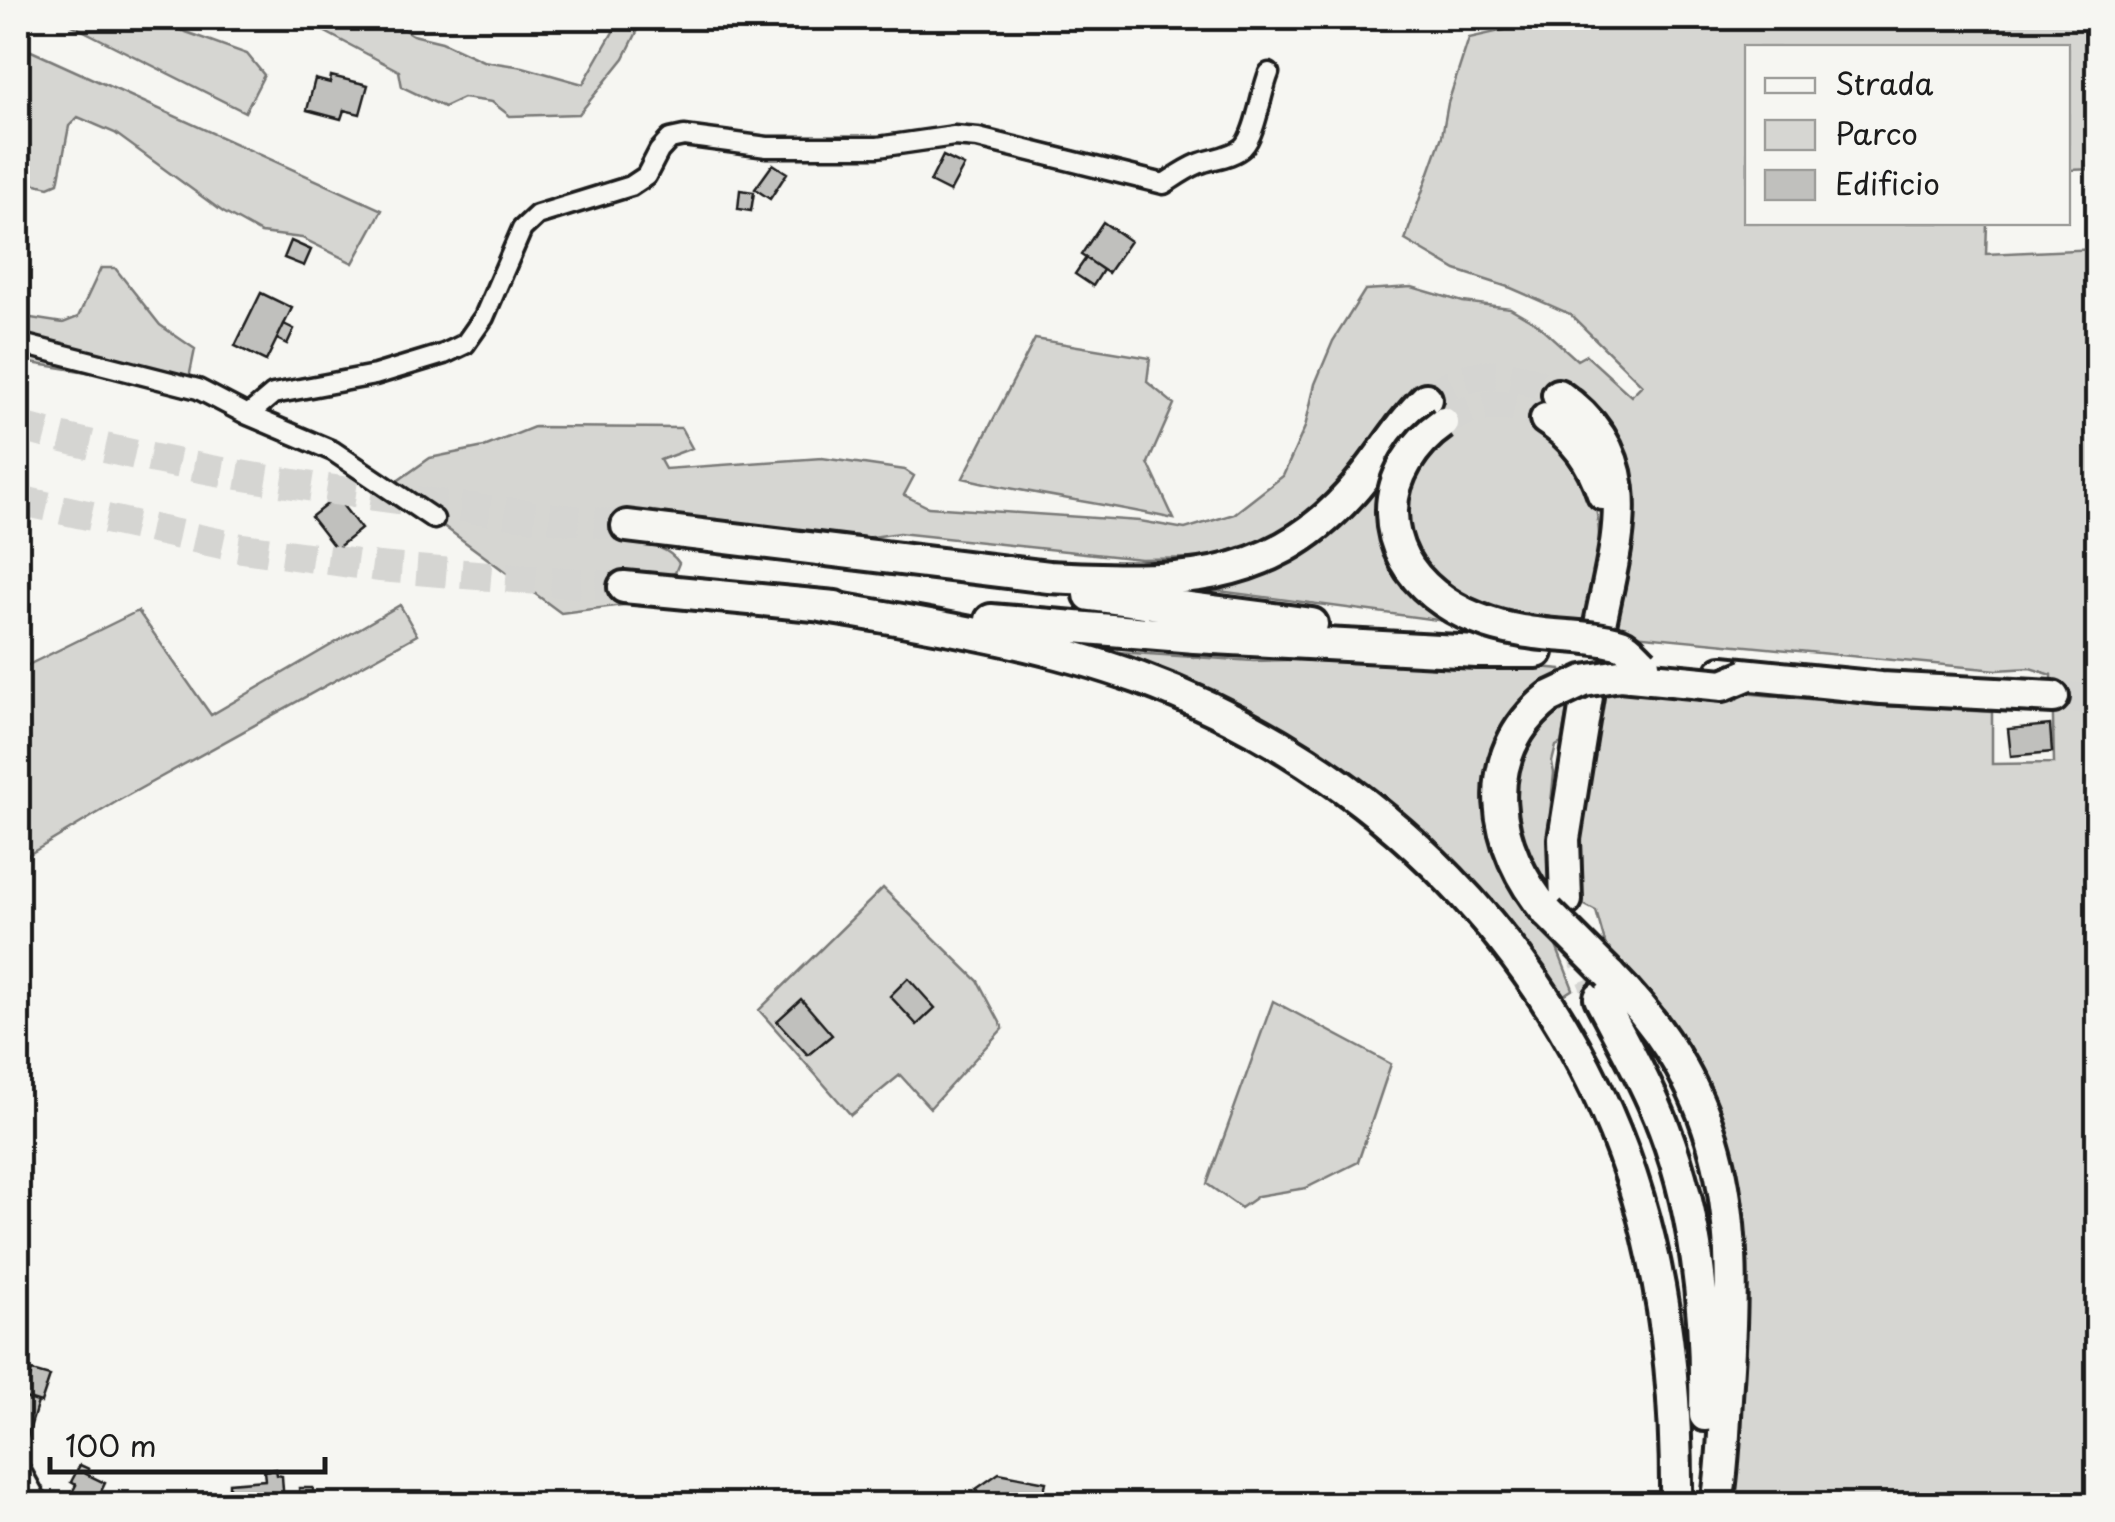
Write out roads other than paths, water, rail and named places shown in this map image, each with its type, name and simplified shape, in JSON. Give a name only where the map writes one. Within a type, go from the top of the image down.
[{"type":"highway","points":[[1552,407],[1578,409],[1609,454],[1617,479],[1618,544],[1598,635]]},
{"type":"highway","points":[[627,526],[1049,577],[1186,578],[1239,569],[1280,552],[1324,522],[1353,491],[1392,434],[1434,411],[1393,493],[1395,535],[1414,575],[1438,598],[1470,616],[1519,631],[1624,645],[1644,664]]},
{"type":"highway","points":[[880,558],[1169,607],[1537,652],[1747,675],[2053,697]]},
{"type":"highway","points":[[624,587],[1194,636],[1537,652]]},
{"type":"highway","points":[[815,605],[1043,648],[1139,678],[1197,702],[1257,730],[1347,788],[1393,824],[1449,878],[1505,942],[1566,1034],[1601,1100],[1629,1172],[1650,1242],[1665,1319],[1673,1397],[1676,1504]]},
{"type":"highway","points":[[1705,1504],[1703,1303],[1682,1182],[1666,1131],[1605,987],[1557,907],[1525,882],[1512,856],[1501,816],[1501,772],[1511,742],[1531,713],[1550,697],[1584,681],[1620,675],[1723,685],[1747,675]]},
{"type":"highway","points":[[1557,907],[1588,690]]},
{"type":"highway","points":[[1605,987],[1653,1022],[1682,1069],[1711,1132],[1725,1191],[1731,1298],[1717,1504]]},
{"type":"highway","points":[[1688,1504],[1694,1370],[1693,1240]]},
{"type":"street","points":[[248,415],[273,394],[375,375],[465,344],[484,317],[522,228],[537,214],[632,186],[646,176],[670,139],[684,136],[787,147],[878,147],[954,136],[996,142],[1164,184],[1182,172],[1244,146],[1269,72]]},
{"type":"street","points":[[18,342],[198,389],[333,451],[434,519]]},
{"type":"street","points":[[18,1466],[39,1504]]},
{"type":"tunnel","points":[[1426,399],[1458,381],[1491,375],[1525,379],[1558,395]]},
{"type":"tunnel","points":[[1443,423],[1469,410],[1494,406],[1520,409],[1546,419]]},
{"type":"tunnel","points":[[18,426],[244,476],[397,499],[627,526]]},
{"type":"tunnel","points":[[18,500],[236,547],[379,567],[624,587]]},
{"type":"tunnel","points":[[2053,697],[2098,699]]},
{"type":"tunnel","points":[[1574,936],[1600,998]]}]
